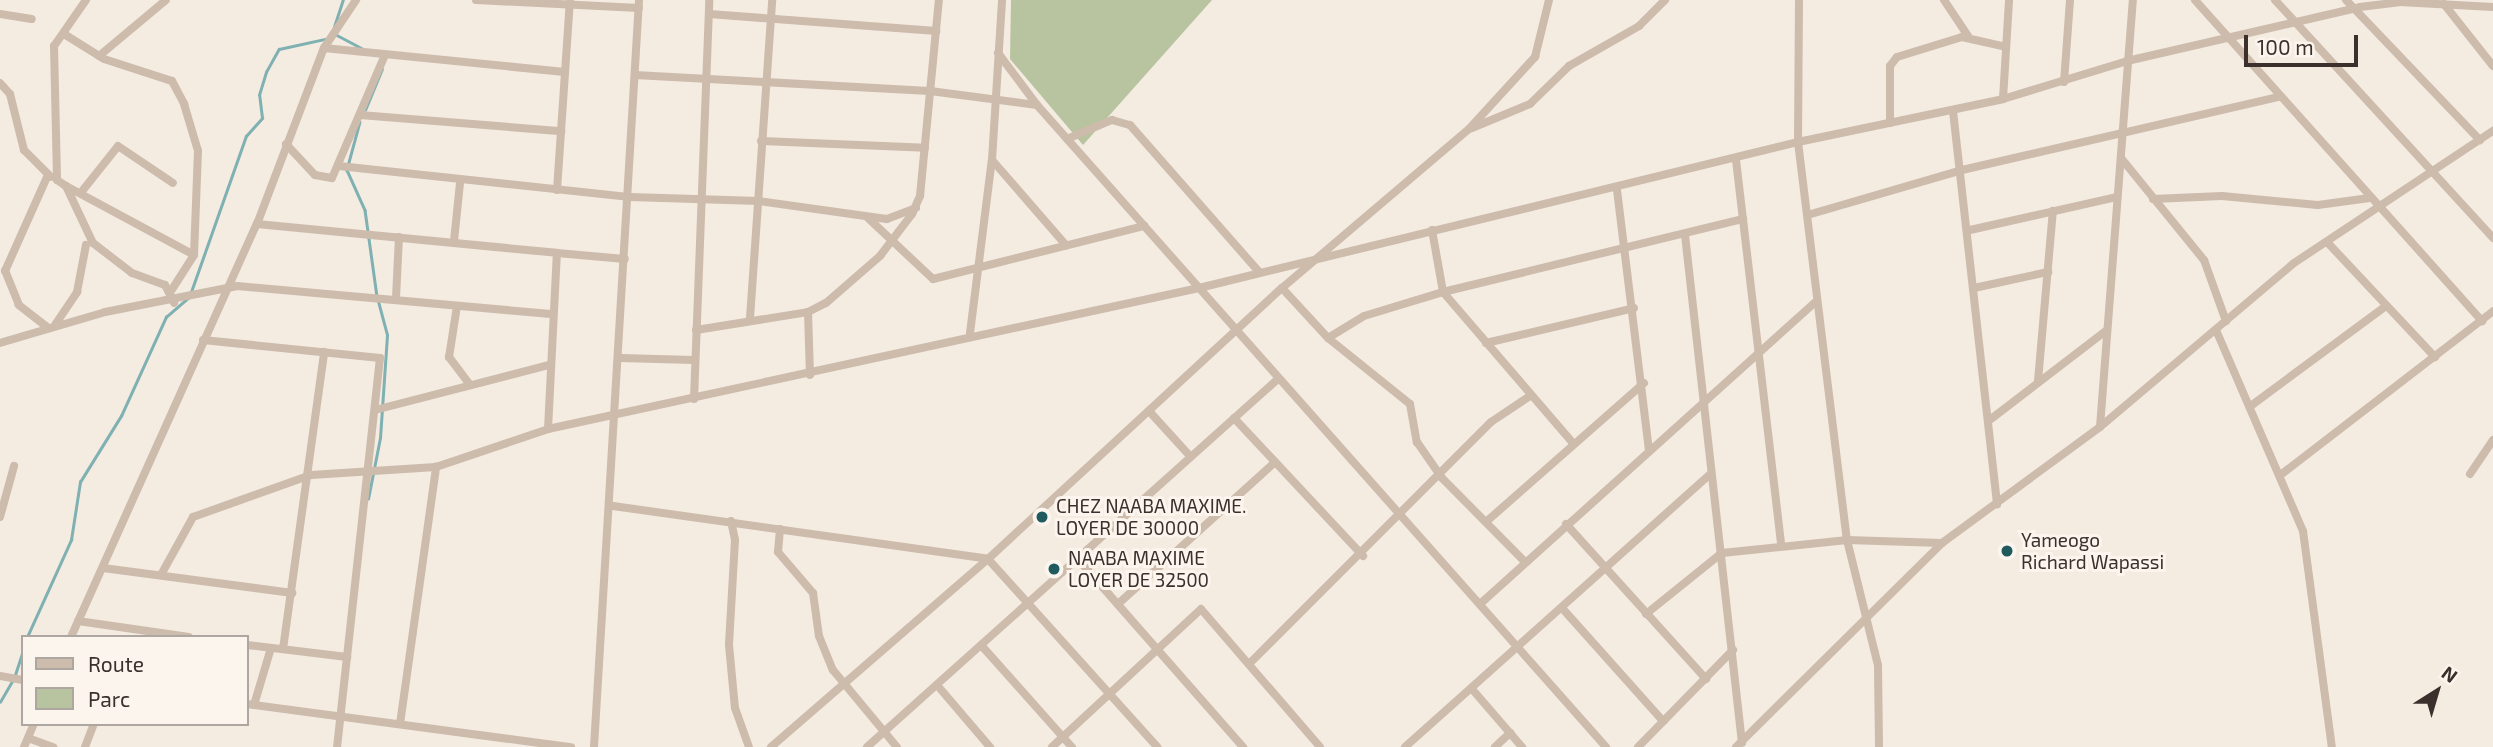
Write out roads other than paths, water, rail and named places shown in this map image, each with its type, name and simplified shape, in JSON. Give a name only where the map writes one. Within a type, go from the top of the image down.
[{"type":"street","points":[[57,180],[54,52],[85,2],[76,0]]},
{"type":"street","points":[[99,56],[166,0]]},
{"type":"street","points":[[72,635],[257,224],[324,48],[356,0]]},
{"type":"street","points":[[476,0],[639,4],[619,415],[594,747]]},
{"type":"street","points":[[694,399],[698,200],[709,0]]},
{"type":"street","points":[[750,318],[772,0]]},
{"type":"street","points":[[696,330],[750,318],[808,312],[857,279],[895,237],[916,208],[925,148],[939,0]]},
{"type":"street","points":[[970,333],[976,269],[992,160],[1002,0]]},
{"type":"street","points":[[771,747],[843,688],[988,559],[1320,254],[1469,129],[1535,57],[1549,0]]},
{"type":"street","points":[[1469,129],[1530,104],[1569,66],[1639,26],[1665,0]]},
{"type":"street","points":[[1799,0],[1798,142],[1811,214],[1817,301],[1847,540],[1878,665],[1879,747]]},
{"type":"street","points":[[1944,0],[1968,36]]},
{"type":"street","points":[[2003,99],[2009,0]]},
{"type":"street","points":[[2064,82],[2070,0]]},
{"type":"street","points":[[2100,427],[2133,0]]},
{"type":"street","points":[[2195,0],[2482,321]]},
{"type":"street","points":[[2274,0],[2491,232]]},
{"type":"street","points":[[2346,0],[2360,7],[2480,140]]},
{"type":"street","points":[[557,190],[570,4]]},
{"type":"street","points":[[2444,5],[2493,66]]},
{"type":"street","points":[[162,573],[193,517],[311,475],[367,475],[436,467],[548,429],[810,374],[970,333],[1199,288],[1320,254],[1617,190],[1798,142],[2003,99],[2127,61],[2228,40],[2360,7],[2493,7]]},
{"type":"street","points":[[0,14],[32,19]]},
{"type":"street","points":[[709,14],[936,31]]},
{"type":"street","points":[[64,34],[99,56],[172,80],[184,104],[198,151],[194,255],[171,291]]},
{"type":"street","points":[[1890,123],[1892,62],[1968,36],[2006,47]]},
{"type":"street","points":[[324,48],[565,72]]},
{"type":"street","points":[[998,53],[1037,105],[1606,747]]},
{"type":"street","points":[[286,144],[319,177],[331,179],[386,55]]},
{"type":"street","points":[[635,75],[930,91],[994,97],[1037,105]]},
{"type":"street","points":[[0,83],[10,94],[24,150],[48,175],[66,186],[83,190],[155,238],[194,255]]},
{"type":"street","points":[[1811,214],[1962,170],[2279,97]]},
{"type":"street","points":[[1953,111],[1991,419],[1997,505]]},
{"type":"street","points":[[360,116],[561,131]]},
{"type":"street","points":[[1067,139],[1112,120],[1130,125],[1259,272]]},
{"type":"street","points":[[1740,745],[1942,543],[2100,427],[2226,321],[2326,242],[2381,210],[2493,131]]},
{"type":"street","points":[[761,141],[925,148]]},
{"type":"street","points":[[83,190],[118,146],[173,183]]},
{"type":"street","points":[[2121,158],[2204,260],[2226,321]]},
{"type":"street","points":[[992,160],[1066,245]]},
{"type":"street","points":[[1736,160],[1781,545]]},
{"type":"street","points":[[338,166],[460,183],[630,197],[759,201],[866,217],[897,217],[916,208]]},
{"type":"street","points":[[48,175],[5,271],[19,305],[51,326]]},
{"type":"street","points":[[454,241],[460,183]]},
{"type":"street","points":[[66,186],[93,243],[171,291],[174,303]]},
{"type":"street","points":[[1617,190],[1644,383],[1649,449]]},
{"type":"street","points":[[2153,199],[2222,196],[2318,205],[2370,198]]},
{"type":"street","points":[[1969,230],[2117,197]]},
{"type":"street","points":[[2038,382],[2053,211]]},
{"type":"street","points":[[866,217],[895,237],[918,270],[933,279],[1144,226]]},
{"type":"street","points":[[1328,338],[1364,316],[1443,292],[1626,250],[1743,219]]},
{"type":"street","points":[[257,224],[625,259]]},
{"type":"street","points":[[1432,230],[1443,292],[1530,397],[1572,442]]},
{"type":"street","points":[[1685,235],[1705,402],[1710,474],[1733,650],[1740,745]]},
{"type":"street","points":[[396,298],[399,237]]},
{"type":"street","points":[[2326,242],[2435,357]]},
{"type":"street","points":[[51,326],[77,292],[86,245]]},
{"type":"street","points":[[548,429],[551,314],[556,253]]},
{"type":"street","points":[[1974,288],[2048,272]]},
{"type":"street","points":[[0,343],[51,326],[174,303],[248,285],[551,314]]},
{"type":"street","points":[[1282,288],[1328,338],[1410,404],[1417,442],[1442,478],[1525,562]]},
{"type":"street","points":[[1480,604],[1649,449],[1817,301]]},
{"type":"street","points":[[457,306],[449,357],[470,385]]},
{"type":"street","points":[[2252,405],[2386,306]]},
{"type":"street","points":[[1486,343],[1634,308]]},
{"type":"street","points":[[808,312],[810,374]]},
{"type":"street","points":[[2283,473],[2493,312]]},
{"type":"street","points":[[1991,419],[2107,330]]},
{"type":"street","points":[[2216,330],[2283,473],[2303,531],[2332,747]]},
{"type":"street","points":[[203,340],[380,358],[337,747]]},
{"type":"street","points":[[283,649],[311,475],[324,352]]},
{"type":"street","points":[[620,358],[694,360]]},
{"type":"street","points":[[375,410],[549,365]]},
{"type":"street","points":[[867,747],[1279,378]]},
{"type":"street","points":[[1487,521],[1572,442],[1644,383]]},
{"type":"street","points":[[1249,664],[1442,478],[1491,422],[1530,397]]},
{"type":"street","points":[[1149,411],[1190,456]]},
{"type":"street","points":[[1234,418],[1363,556]]},
{"type":"street","points":[[2470,474],[2493,440]]},
{"type":"street","points":[[1118,604],[1275,462]]},
{"type":"street","points":[[0,517],[13,466]]},
{"type":"street","points":[[400,724],[436,467]]},
{"type":"street","points":[[1405,747],[1519,649],[1605,567],[1710,474]]},
{"type":"street","points":[[613,506],[988,559],[1157,747]]},
{"type":"street","points":[[731,521],[735,540],[729,645],[735,708],[750,747]]},
{"type":"street","points":[[1566,524],[1706,678]]},
{"type":"street","points":[[780,529],[778,552],[813,593],[820,642],[843,688],[897,747]]},
{"type":"street","points":[[1646,614],[1722,554],[1781,545],[1847,540],[1942,543]]},
{"type":"street","points":[[1077,558],[1243,747]]},
{"type":"street","points":[[103,568],[162,573],[292,593]]},
{"type":"street","points":[[1562,608],[1663,721]]},
{"type":"street","points":[[1052,747],[1157,649],[1205,609],[1318,746]]},
{"type":"street","points":[[78,621],[176,635]]},
{"type":"street","points":[[248,645],[347,657]]},
{"type":"street","points":[[981,645],[1072,747]]},
{"type":"street","points":[[271,648],[250,704],[572,747]]},
{"type":"street","points":[[1638,747],[1733,650]]},
{"type":"street","points":[[0,676],[21,680]]},
{"type":"street","points":[[937,685],[990,747]]},
{"type":"street","points":[[1472,689],[1522,747]]},
{"type":"street","points":[[24,747],[33,726]]},
{"type":"street","points":[[85,747],[93,726]]},
{"type":"street","points":[[1495,747],[1510,733]]},
{"type":"street","points":[[29,738],[52,747]]},
{"type":"waterway","points":[[334,27],[343,0]]},
{"type":"waterway","points":[[335,34],[361,48]]},
{"type":"waterway","points":[[191,292],[246,136],[262,118],[259,95],[266,72],[279,49],[325,39]]},
{"type":"waterway","points":[[365,110],[382,69]]},
{"type":"waterway","points":[[360,122],[347,170],[365,210],[377,296]]},
{"type":"waterway","points":[[28,635],[71,540],[80,482],[121,416],[166,317],[188,298]]},
{"type":"waterway","points":[[368,499],[380,438],[387,335],[378,302]]},
{"type":"waterway","points":[[15,675],[21,656]]},
{"type":"waterway","points":[[0,702],[12,681]]},
{"type":"place","name":"CHEZ NAABA MAXIME. LOYER DE 30000","points":[[1042,517]]},
{"type":"place","name":"Yameogo Richard Wapassi","points":[[2007,551]]},
{"type":"place","name":"NAABA MAXIME LOYER DE 32500","points":[[1054,569]]}]
